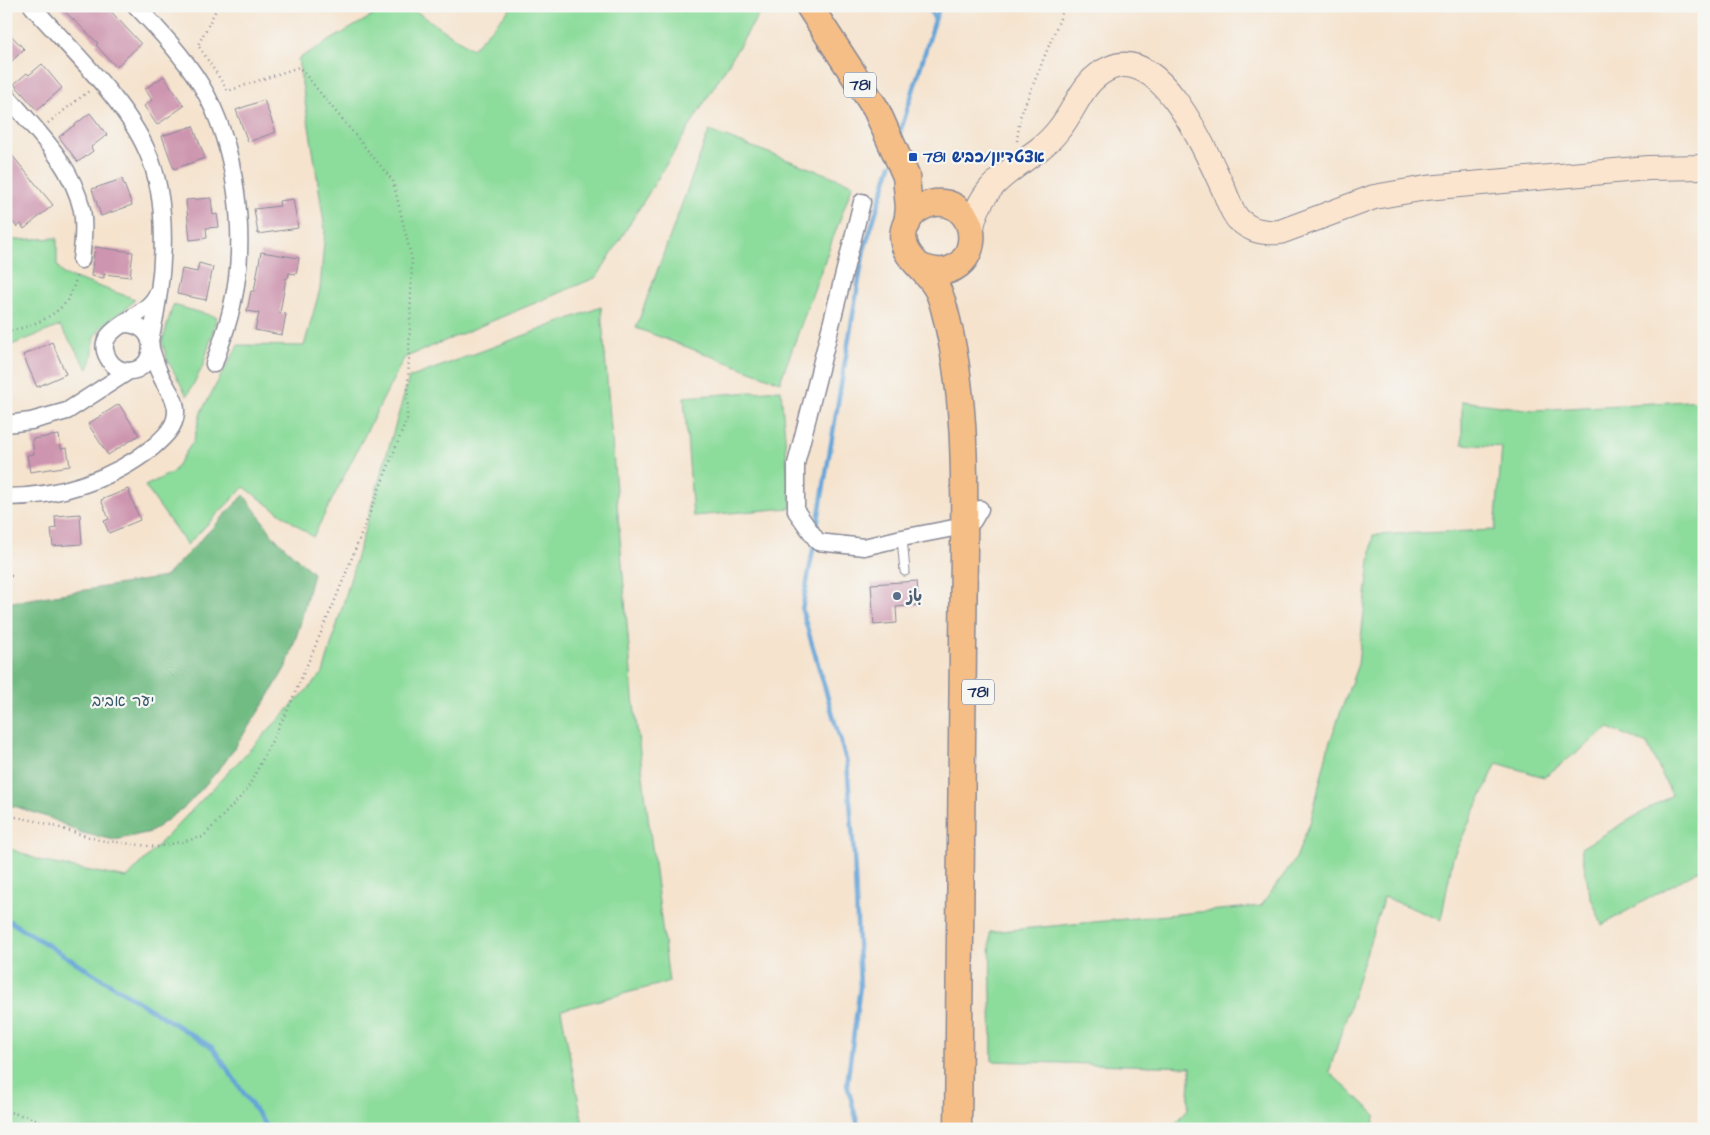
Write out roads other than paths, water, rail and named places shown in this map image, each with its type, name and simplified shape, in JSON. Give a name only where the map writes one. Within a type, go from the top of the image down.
[{"type":"main road","name":"781","points":[[810,6],[876,110],[903,168],[908,192],[907,224]]},
{"type":"main road","points":[[994,185],[962,202],[924,205],[915,211],[908,219],[904,229],[906,251],[912,260],[922,267],[933,271],[945,271],[956,267],[965,259],[970,248],[974,216],[981,200],[1014,165],[1045,145],[1061,127],[1077,98],[1099,74],[1118,65],[1132,66],[1143,70],[1163,85],[1181,105],[1199,136],[1237,218],[1253,230],[1265,233],[1280,232],[1374,197],[1426,188],[1648,168],[1704,167]]},
{"type":"main road","name":"781","points":[[903,168],[918,186],[944,203]]},
{"type":"main road","points":[[944,203],[964,214],[970,225],[971,232]]},
{"type":"main road","name":"781","points":[[958,1129],[972,518],[978,432],[971,370],[956,294],[956,281],[965,259]]},
{"type":"main road","name":"781","points":[[922,267],[936,287],[943,304],[955,352],[972,518],[974,1129]]},
{"type":"street","points":[[136,6],[174,48],[202,86],[215,112],[231,162],[239,224],[236,278],[232,306],[214,364]]},
{"type":"street","points":[[6,424],[31,421],[67,411],[148,361],[158,290],[162,241],[162,214],[158,190],[148,152],[138,133],[100,82],[33,9]]},
{"type":"street","points":[[6,95],[50,146],[70,177],[82,212],[82,260]]},
{"type":"street","points":[[862,202],[796,464],[796,511],[818,542],[864,548],[972,518]]},
{"type":"street","points":[[158,290],[151,303],[139,314],[110,332],[106,339],[106,355],[109,362],[115,367],[132,370],[148,376],[172,396]]},
{"type":"street","points":[[6,497],[41,494],[68,489],[113,473],[132,462],[170,430],[176,411],[172,396],[160,376],[145,331],[139,326],[124,324]]},
{"type":"street","points":[[88,398],[100,378],[106,355]]},
{"type":"lane","points":[[902,538],[905,571]]},
{"type":"waterway","points":[[928,6],[935,20]]},
{"type":"waterway","points":[[899,136],[940,6]]},
{"type":"waterway","points":[[816,532],[864,250],[891,165]]},
{"type":"waterway","points":[[814,544],[802,610],[847,763],[854,853],[860,987],[847,1084],[859,1129]]},
{"type":"waterway","points":[[6,919],[213,1048],[268,1129]]},
{"type":"place","name":"אצטדיון/כביש 781","points":[[913,157]]},
{"type":"place","name":"باز","points":[[897,596]]},
{"type":"park label","name":"יער אביב","points":[[123,701]]}]
